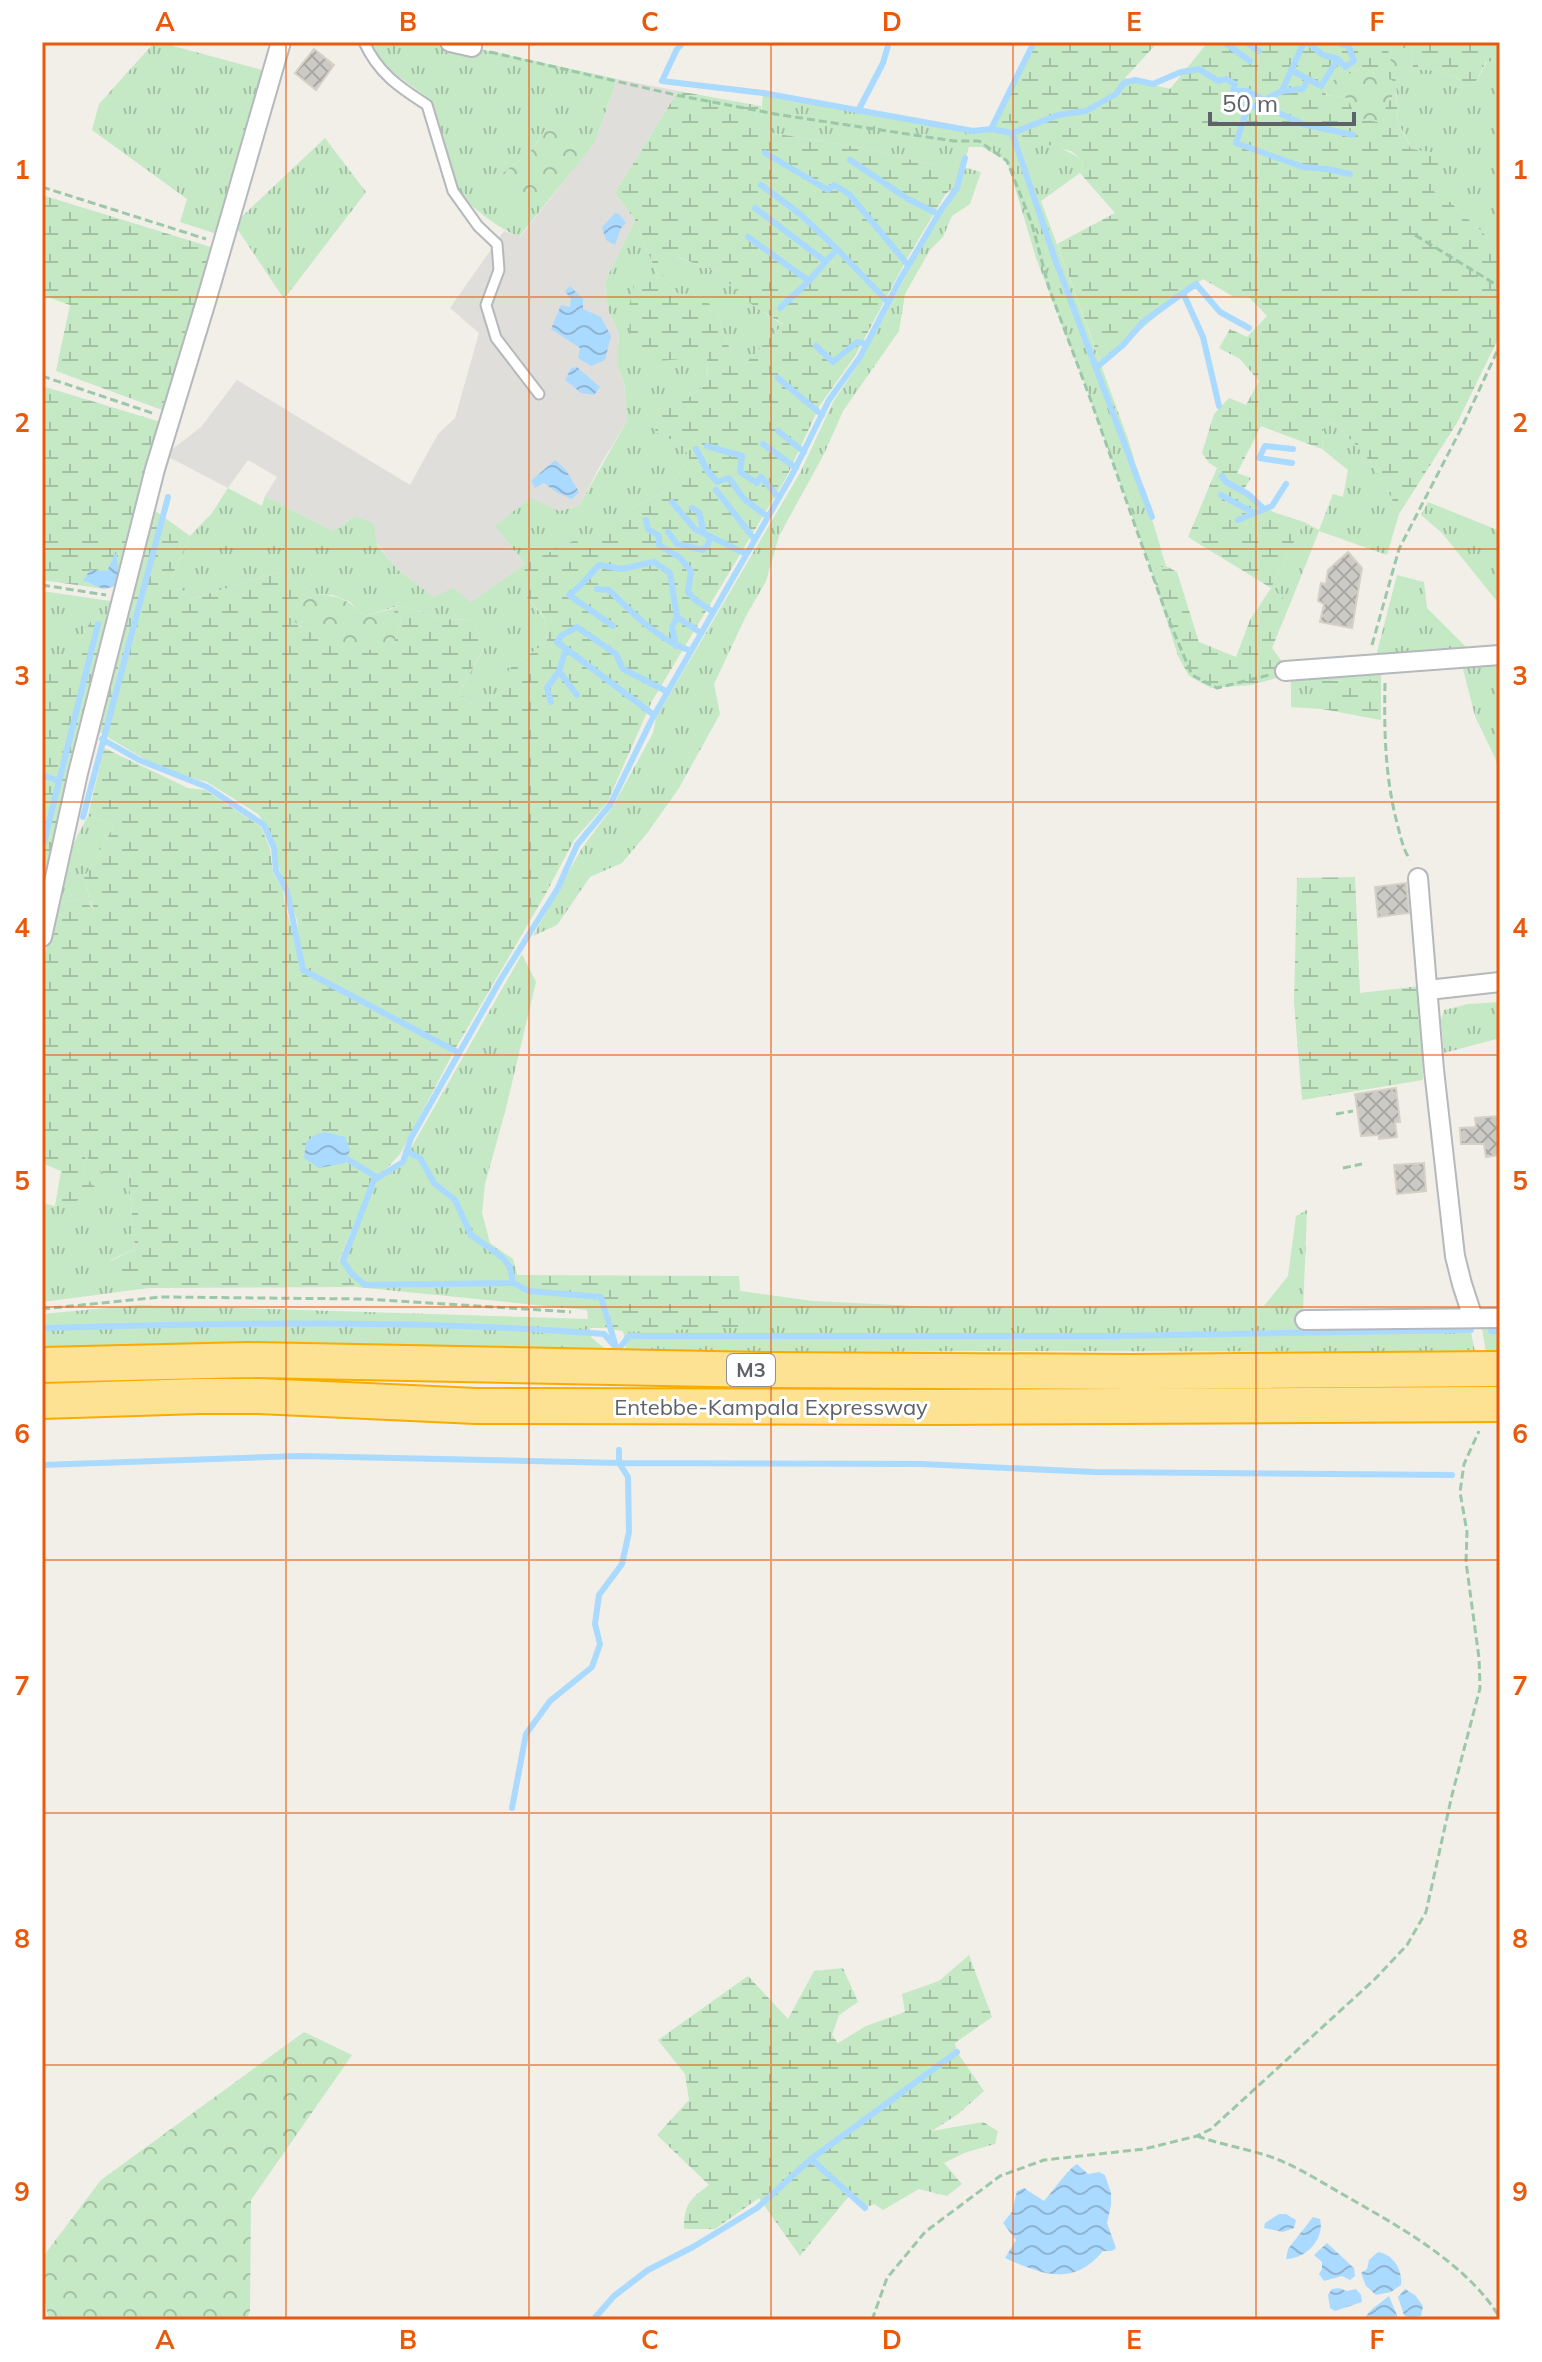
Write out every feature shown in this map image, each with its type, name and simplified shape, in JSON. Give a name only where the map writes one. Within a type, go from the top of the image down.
[{"type":"highway","name":"Entebbe-Kampala Expressway","points":[[42,1365],[248,1360],[764,1370],[1131,1372],[1500,1369]]},
{"type":"highway","name":"Entebbe-Kampala Expressway","points":[[42,1401],[199,1396],[492,1406],[971,1407],[1490,1417]]},
{"type":"street","points":[[42,937],[78,773],[155,469],[281,42]]},
{"type":"street","points":[[450,42],[472,47]]},
{"type":"street","points":[[1285,671],[1500,655]]},
{"type":"street","points":[[1418,878],[1434,1070],[1455,1256],[1473,1318]]},
{"type":"street","points":[[1428,990],[1500,982]]},
{"type":"street","points":[[1305,1320],[1500,1318]]},
{"type":"lane","points":[[364,42],[373,62],[399,87],[427,105],[453,191],[478,226],[497,244],[499,270],[486,305],[496,338],[539,394]]},
{"type":"path","points":[[472,47],[676,95],[781,115],[954,141],[979,141],[1007,161],[1032,224],[1049,288],[1167,616],[1192,675],[1217,688],[1285,671]]},
{"type":"path","points":[[42,187],[222,244]]},
{"type":"path","points":[[1415,235],[1500,287]]},
{"type":"path","points":[[1418,878],[1404,849],[1390,792],[1376,663],[1399,549],[1500,345]]},
{"type":"path","points":[[42,376],[170,420]]},
{"type":"path","points":[[42,585],[123,597]]},
{"type":"path","points":[[1336,1114],[1353,1111]]},
{"type":"path","points":[[1343,1168],[1362,1164]]},
{"type":"path","points":[[42,1309],[177,1297],[365,1299],[571,1312]]},
{"type":"path","points":[[872,2320],[887,2278],[925,2232],[1000,2176],[1044,2160],[1144,2149],[1197,2136],[1211,2129],[1375,1979],[1407,1945],[1426,1912],[1480,1688],[1466,1562],[1467,1532],[1460,1492],[1464,1464],[1490,1417]]},
{"type":"path","points":[[1197,2136],[1273,2158],[1358,2204],[1444,2258],[1478,2287],[1500,2318]]},
{"type":"shaded area","points":[[617,79],[678,91],[615,193],[635,220],[605,282],[608,310],[619,334],[617,364],[624,382],[627,421],[579,506],[495,526],[525,564],[471,602],[434,597],[398,570],[355,516],[333,531],[265,496],[277,477],[248,460],[228,488],[165,455],[201,427],[237,380],[410,485],[438,434],[455,418],[479,333],[450,308],[504,231],[520,237],[595,142]]},
{"type":"green space","points":[[151,42],[173,42],[173,46],[266,71],[217,234],[180,222],[187,199],[92,130],[99,104],[153,44]]},
{"type":"green space","points":[[370,42],[448,42],[617,79],[595,142],[582,159],[578,150],[548,126],[529,153],[495,179],[509,194],[551,197],[519,237],[481,214],[457,189],[445,165],[431,100],[377,61]]},
{"type":"green space","points":[[1034,42],[1158,42],[1125,78],[1170,89],[1208,42],[1386,42],[1396,82],[1363,68],[1324,84],[1326,95],[1347,98],[1357,118],[1378,122],[1396,89],[1398,122],[1411,149],[1444,154],[1434,192],[1449,201],[1500,249],[1500,335],[1457,423],[1399,514],[1371,463],[1330,421],[1324,424],[1322,449],[1261,426],[1237,473],[1251,478],[1244,489],[1273,512],[1304,522],[1271,588],[1188,537],[1217,468],[1202,453],[1214,414],[1229,398],[1246,405],[1259,381],[1240,359],[1219,348],[1230,329],[1247,337],[1267,316],[1248,296],[1234,297],[1203,279],[1101,364],[1057,244],[1115,213],[1080,173],[1083,161],[1071,151],[991,129]]},
{"type":"green space","points":[[1386,42],[1411,42],[1413,70],[1396,82],[1396,89],[1379,122],[1357,118],[1347,98],[1327,95],[1323,84],[1363,68],[1395,81]]},
{"type":"green space","points":[[1411,42],[1500,42],[1500,60],[1486,62],[1467,98],[1459,78],[1430,70],[1413,70]]},
{"type":"green space","points":[[1500,60],[1500,249],[1449,201],[1433,192],[1398,122],[1396,82],[1413,70],[1430,70],[1459,78],[1467,97],[1487,62]]},
{"type":"green space","points":[[678,91],[761,106],[761,131],[857,147],[934,165],[963,167],[908,257],[855,356],[820,405],[786,478],[652,701],[607,803],[574,840],[454,1051],[400,1154],[378,1178],[374,1176],[338,1262],[356,1287],[149,1288],[107,1275],[103,1265],[135,1249],[128,1171],[104,1175],[86,1156],[82,1173],[96,1188],[93,1197],[55,1206],[61,1171],[42,1163],[42,963],[60,903],[82,899],[94,910],[84,878],[114,826],[88,816],[104,748],[188,788],[205,790],[261,827],[270,849],[273,873],[283,890],[302,963],[297,920],[270,831],[258,814],[207,782],[161,769],[96,730],[150,507],[190,536],[171,578],[191,599],[280,572],[315,594],[298,604],[295,623],[349,656],[394,643],[402,619],[391,609],[401,605],[442,619],[473,620],[484,648],[459,692],[469,704],[495,696],[511,667],[547,642],[545,618],[523,593],[525,564],[573,541],[598,542],[630,509],[667,491],[689,458],[683,445],[655,432],[659,406],[684,401],[708,383],[707,357],[646,362],[630,345],[629,306],[634,286],[659,279],[635,220],[615,193]],"holes":[[[678,257],[717,272],[751,304],[783,324],[746,363],[732,355],[716,311],[699,293],[679,294],[659,280]]]},
{"type":"green space","points":[[763,93],[973,131],[990,129],[1014,133],[1053,145],[1083,161],[1080,173],[1041,201],[1128,439],[1166,566],[1151,570],[1036,258],[1007,161],[982,147],[969,147],[963,167],[981,172],[970,204],[952,216],[943,237],[930,250],[905,294],[899,331],[843,411],[824,454],[779,536],[766,581],[714,684],[720,714],[679,788],[622,863],[590,877],[557,925],[533,936],[582,848],[612,808],[653,733],[656,718],[801,471],[833,402],[862,359],[963,168],[760,131]]},
{"type":"green space","points":[[548,126],[570,127],[582,159],[551,197],[508,195],[495,179],[529,153]]},
{"type":"green space","points":[[325,138],[366,192],[284,299],[234,224]]},
{"type":"green space","points":[[42,195],[214,248],[165,411],[56,371],[70,305],[42,295]]},
{"type":"green space","points":[[635,220],[659,279],[677,257],[717,272],[751,304],[783,325],[746,363],[732,355],[716,311],[679,294],[659,280],[679,358],[707,357],[708,383],[684,401],[659,407],[656,432],[683,445],[689,458],[667,491],[630,509],[598,543],[573,541],[526,564],[523,593],[545,619],[547,642],[511,667],[496,696],[469,704],[459,692],[484,649],[473,620],[442,619],[401,605],[364,616],[350,602],[333,595],[315,594],[280,572],[191,599],[171,578],[190,536],[212,513],[228,488],[262,506],[265,496],[333,531],[355,516],[374,524],[377,545],[398,570],[434,597],[453,588],[471,602],[525,564],[495,526],[530,498],[559,511],[579,506],[627,421],[624,382],[617,364],[619,334],[608,310],[605,282]]},
{"type":"green space","points":[[42,386],[164,423],[120,582],[113,587],[119,573],[116,552],[107,571],[83,581],[104,589],[42,580]]},
{"type":"green space","points":[[1330,421],[1371,463],[1399,514],[1387,555],[1319,531],[1290,604],[1271,588],[1304,522],[1319,530],[1333,494],[1343,497],[1348,470],[1322,449],[1324,424]]},
{"type":"green space","points":[[1428,502],[1500,531],[1500,605],[1442,533],[1421,515]]},
{"type":"green space","points":[[1166,566],[1177,572],[1199,642],[1236,657],[1250,620],[1271,588],[1290,604],[1272,648],[1291,674],[1251,685],[1211,688],[1189,676],[1178,656],[1151,570]]},
{"type":"green space","points":[[1397,575],[1424,582],[1427,608],[1469,650],[1376,656]]},
{"type":"green space","points":[[42,591],[117,602],[109,632],[91,621],[72,652],[42,662]]},
{"type":"green space","points":[[315,594],[342,599],[364,616],[391,609],[402,619],[394,643],[349,657],[294,622],[298,604]]},
{"type":"green space","points":[[91,621],[109,632],[50,877],[42,874],[42,662],[72,652]]},
{"type":"green space","points":[[1500,663],[1500,783],[1496,760],[1475,716],[1462,665]]},
{"type":"green space","points":[[1381,667],[1381,679],[1322,681],[1322,709],[1291,707],[1291,674]]},
{"type":"green space","points":[[1381,679],[1381,720],[1322,709],[1322,681]]},
{"type":"green space","points":[[88,816],[114,826],[84,878],[94,912],[82,899],[60,903],[71,848]]},
{"type":"green space","points":[[1355,877],[1360,993],[1420,986],[1423,1080],[1302,1100],[1294,1002],[1297,878]]},
{"type":"green space","points":[[522,954],[536,982],[485,1184],[482,1213],[490,1243],[513,1259],[519,1281],[529,1291],[595,1297],[606,1328],[590,1328],[591,1337],[611,1354],[42,1352],[42,1314],[139,1305],[588,1319],[587,1310],[356,1287],[338,1263],[374,1175],[403,1162]]},
{"type":"green space","points":[[1500,1002],[1500,1038],[1444,1053],[1441,1020],[1444,1010],[1468,1004]]},
{"type":"green space","points":[[86,1156],[128,1171],[135,1249],[111,1260],[108,1275],[149,1288],[42,1302],[42,1203],[55,1206],[95,1188],[82,1173]]},
{"type":"green space","points":[[1307,1210],[1303,1312],[1469,1322],[1475,1352],[624,1354],[623,1331],[743,1327],[740,1291],[813,1301],[937,1307],[1264,1306],[1288,1276],[1296,1216]]},
{"type":"green space","points":[[517,1275],[739,1276],[743,1327],[627,1332],[606,1328],[592,1296],[529,1291]]},
{"type":"green space","points":[[1481,1323],[1500,1323],[1500,1352],[1486,1352]]},
{"type":"green space","points":[[969,1955],[992,2017],[955,2043],[957,2052],[984,2091],[932,2131],[983,2122],[998,2131],[995,2144],[944,2163],[962,2184],[947,2196],[919,2189],[883,2210],[874,2204],[865,2208],[850,2195],[800,2256],[759,2198],[715,2229],[684,2229],[689,2203],[709,2185],[657,2135],[689,2100],[685,2074],[658,2040],[748,1976],[788,2019],[814,1971],[843,1968],[858,2002],[839,2015],[832,2035],[838,2043],[866,2026],[905,2012],[902,1994],[939,1981]]},
{"type":"green space","points":[[304,2032],[352,2055],[251,2200],[250,2311],[246,2320],[49,2320],[42,2290],[42,2258],[101,2180]]},
{"type":"water","points":[[615,213],[626,223],[615,245],[606,240],[602,227]]},
{"type":"water","points":[[570,286],[583,299],[583,309],[601,317],[611,336],[605,360],[591,366],[578,358],[580,348],[551,329],[561,305],[570,307],[571,299],[565,291]]},
{"type":"water","points":[[577,367],[600,387],[594,395],[581,393],[565,380],[571,368]]},
{"type":"water","points":[[555,460],[566,470],[579,492],[572,499],[544,483],[535,488],[531,481]]},
{"type":"water","points":[[116,551],[119,573],[113,587],[104,589],[83,581],[90,570],[107,571]]},
{"type":"water","points":[[325,1132],[345,1137],[350,1150],[345,1163],[319,1168],[304,1158],[306,1142]]},
{"type":"water","points":[[1077,2164],[1088,2174],[1099,2172],[1105,2175],[1111,2193],[1107,2223],[1116,2248],[1103,2251],[1092,2262],[1069,2274],[1045,2273],[1005,2258],[1016,2240],[1003,2223],[1012,2212],[1017,2191],[1024,2188],[1044,2201]]},
{"type":"water","points":[[1279,2214],[1296,2220],[1294,2228],[1283,2232],[1264,2228],[1265,2223]]},
{"type":"water","points":[[1313,2217],[1320,2219],[1317,2240],[1307,2252],[1286,2259],[1288,2249]]},
{"type":"water","points":[[1327,2243],[1354,2268],[1355,2276],[1350,2280],[1342,2276],[1324,2281],[1319,2274],[1322,2262],[1314,2255]]},
{"type":"water","points":[[1378,2252],[1396,2264],[1401,2285],[1391,2292],[1376,2295],[1366,2286],[1361,2273]]},
{"type":"water","points":[[1332,2289],[1347,2291],[1356,2289],[1362,2302],[1335,2311],[1330,2308],[1328,2295]]},
{"type":"water","points":[[1405,2289],[1415,2295],[1423,2306],[1421,2316],[1410,2318],[1404,2315],[1398,2297]]},
{"type":"water","points":[[1389,2296],[1399,2320],[1363,2320],[1371,2310]]},
{"type":"building","points":[[314,49],[334,65],[316,90],[295,73]]},
{"type":"building","points":[[1348,552],[1362,568],[1352,628],[1320,622],[1324,604],[1318,601],[1321,583],[1326,584],[1328,570]]},
{"type":"building","points":[[1406,883],[1409,913],[1378,917],[1375,887]]},
{"type":"building","points":[[1396,1088],[1400,1122],[1395,1122],[1397,1137],[1379,1139],[1379,1135],[1361,1136],[1355,1094]]},
{"type":"building","points":[[1500,1116],[1500,1155],[1486,1157],[1484,1144],[1461,1144],[1460,1128],[1476,1127],[1475,1118]]},
{"type":"building","points":[[1424,1163],[1426,1191],[1397,1194],[1394,1165]]},
{"type":"waterway","points":[[662,81],[677,49],[684,42]]},
{"type":"waterway","points":[[858,111],[883,63],[889,42]]},
{"type":"waterway","points":[[662,81],[763,93],[973,131],[991,129],[1034,42]]},
{"type":"waterway","points":[[1224,42],[1250,61]]},
{"type":"waterway","points":[[1246,42],[1259,51]]},
{"type":"waterway","points":[[1282,91],[1304,42]]},
{"type":"waterway","points":[[1307,42],[1323,55],[1338,59],[1345,67],[1354,61],[1349,47],[1338,42]]},
{"type":"waterway","points":[[1291,70],[1321,86],[1338,59]]},
{"type":"waterway","points":[[991,129],[1012,133],[1058,115],[1086,111],[1116,94],[1124,83],[1135,80],[1153,84],[1181,72],[1199,69],[1218,81],[1226,79],[1235,84],[1233,91],[1248,91],[1264,100],[1282,91],[1303,89],[1308,79]]},
{"type":"waterway","points":[[1233,91],[1237,101],[1247,109],[1236,143],[1303,167],[1350,174]]},
{"type":"waterway","points":[[1247,109],[1259,104],[1303,124],[1353,135]]},
{"type":"waterway","points":[[1012,133],[1055,259],[1152,517]]},
{"type":"waterway","points":[[765,153],[828,190],[834,185],[849,194],[908,265]]},
{"type":"waterway","points":[[513,1283],[365,1285],[343,1261],[374,1180],[403,1162],[411,1138],[501,979],[558,888],[577,845],[610,805],[652,719],[792,475],[829,400],[860,357],[901,278],[957,188],[965,158]]},
{"type":"waterway","points":[[850,160],[908,199],[938,214]]},
{"type":"waterway","points":[[761,185],[800,214],[837,249]]},
{"type":"waterway","points":[[755,208],[826,262]]},
{"type":"waterway","points":[[748,237],[809,281]]},
{"type":"waterway","points":[[780,308],[837,249],[888,302]]},
{"type":"waterway","points":[[1183,293],[1196,284],[1220,312],[1249,328]]},
{"type":"waterway","points":[[1096,368],[1123,345],[1143,322],[1183,293],[1203,337],[1219,406]]},
{"type":"waterway","points":[[816,346],[833,362],[857,342],[867,344]]},
{"type":"waterway","points":[[778,378],[822,415]]},
{"type":"waterway","points":[[778,431],[804,452]]},
{"type":"waterway","points":[[763,444],[796,468]]},
{"type":"waterway","points":[[707,446],[742,456],[740,472],[757,483],[761,477],[779,498]]},
{"type":"waterway","points":[[1292,463],[1259,458],[1265,446],[1293,449]]},
{"type":"waterway","points":[[696,449],[717,482],[729,478],[744,499],[768,517]]},
{"type":"waterway","points":[[1222,476],[1264,509]]},
{"type":"waterway","points":[[1238,520],[1272,506],[1286,484]]},
{"type":"waterway","points":[[716,490],[755,540]]},
{"type":"waterway","points":[[1221,495],[1254,513]]},
{"type":"waterway","points":[[83,817],[168,497]]},
{"type":"waterway","points":[[672,502],[695,529],[746,554]]},
{"type":"waterway","points":[[692,508],[699,512],[704,533]]},
{"type":"waterway","points":[[646,520],[648,529],[659,536],[659,545],[679,557],[691,571],[688,592],[713,612]]},
{"type":"waterway","points":[[668,532],[677,544],[703,550],[710,536]]},
{"type":"waterway","points":[[613,626],[569,595],[599,565],[621,569],[654,562],[670,573],[677,617],[701,633]]},
{"type":"waterway","points":[[597,589],[609,590],[657,633],[691,651]]},
{"type":"waterway","points":[[676,646],[672,627],[677,617]]},
{"type":"waterway","points":[[44,842],[98,624]]},
{"type":"waterway","points":[[654,715],[557,642],[577,627],[616,654],[623,669],[668,692]]},
{"type":"waterway","points":[[551,702],[547,688],[559,671],[566,649]]},
{"type":"waterway","points":[[559,671],[577,695]]},
{"type":"waterway","points":[[102,739],[139,760],[207,787],[264,825],[274,848],[276,871],[287,891],[303,970],[459,1053]]},
{"type":"waterway","points":[[42,775],[59,781]]},
{"type":"waterway","points":[[406,1151],[420,1158],[434,1183],[455,1200],[471,1235],[502,1257],[510,1267],[513,1283],[529,1291],[601,1297],[616,1347]]},
{"type":"waterway","points":[[347,1159],[378,1178]]},
{"type":"waterway","points":[[42,1328],[253,1324],[464,1326],[604,1334],[618,1350]]},
{"type":"waterway","points":[[618,1350],[629,1336],[1109,1336],[1471,1330]]},
{"type":"waterway","points":[[1491,1331],[1500,1331]]},
{"type":"waterway","points":[[512,1808],[526,1734],[550,1701],[592,1667],[600,1644],[595,1624],[599,1595],[622,1564],[629,1532],[628,1477],[619,1463],[619,1450]]},
{"type":"waterway","points":[[42,1465],[300,1456],[619,1463],[922,1464],[1094,1472],[1452,1475]]},
{"type":"waterway","points":[[593,2320],[614,2296],[648,2270],[757,2208],[811,2159],[957,2052]]},
{"type":"waterway","points":[[811,2159],[865,2208]]}]
